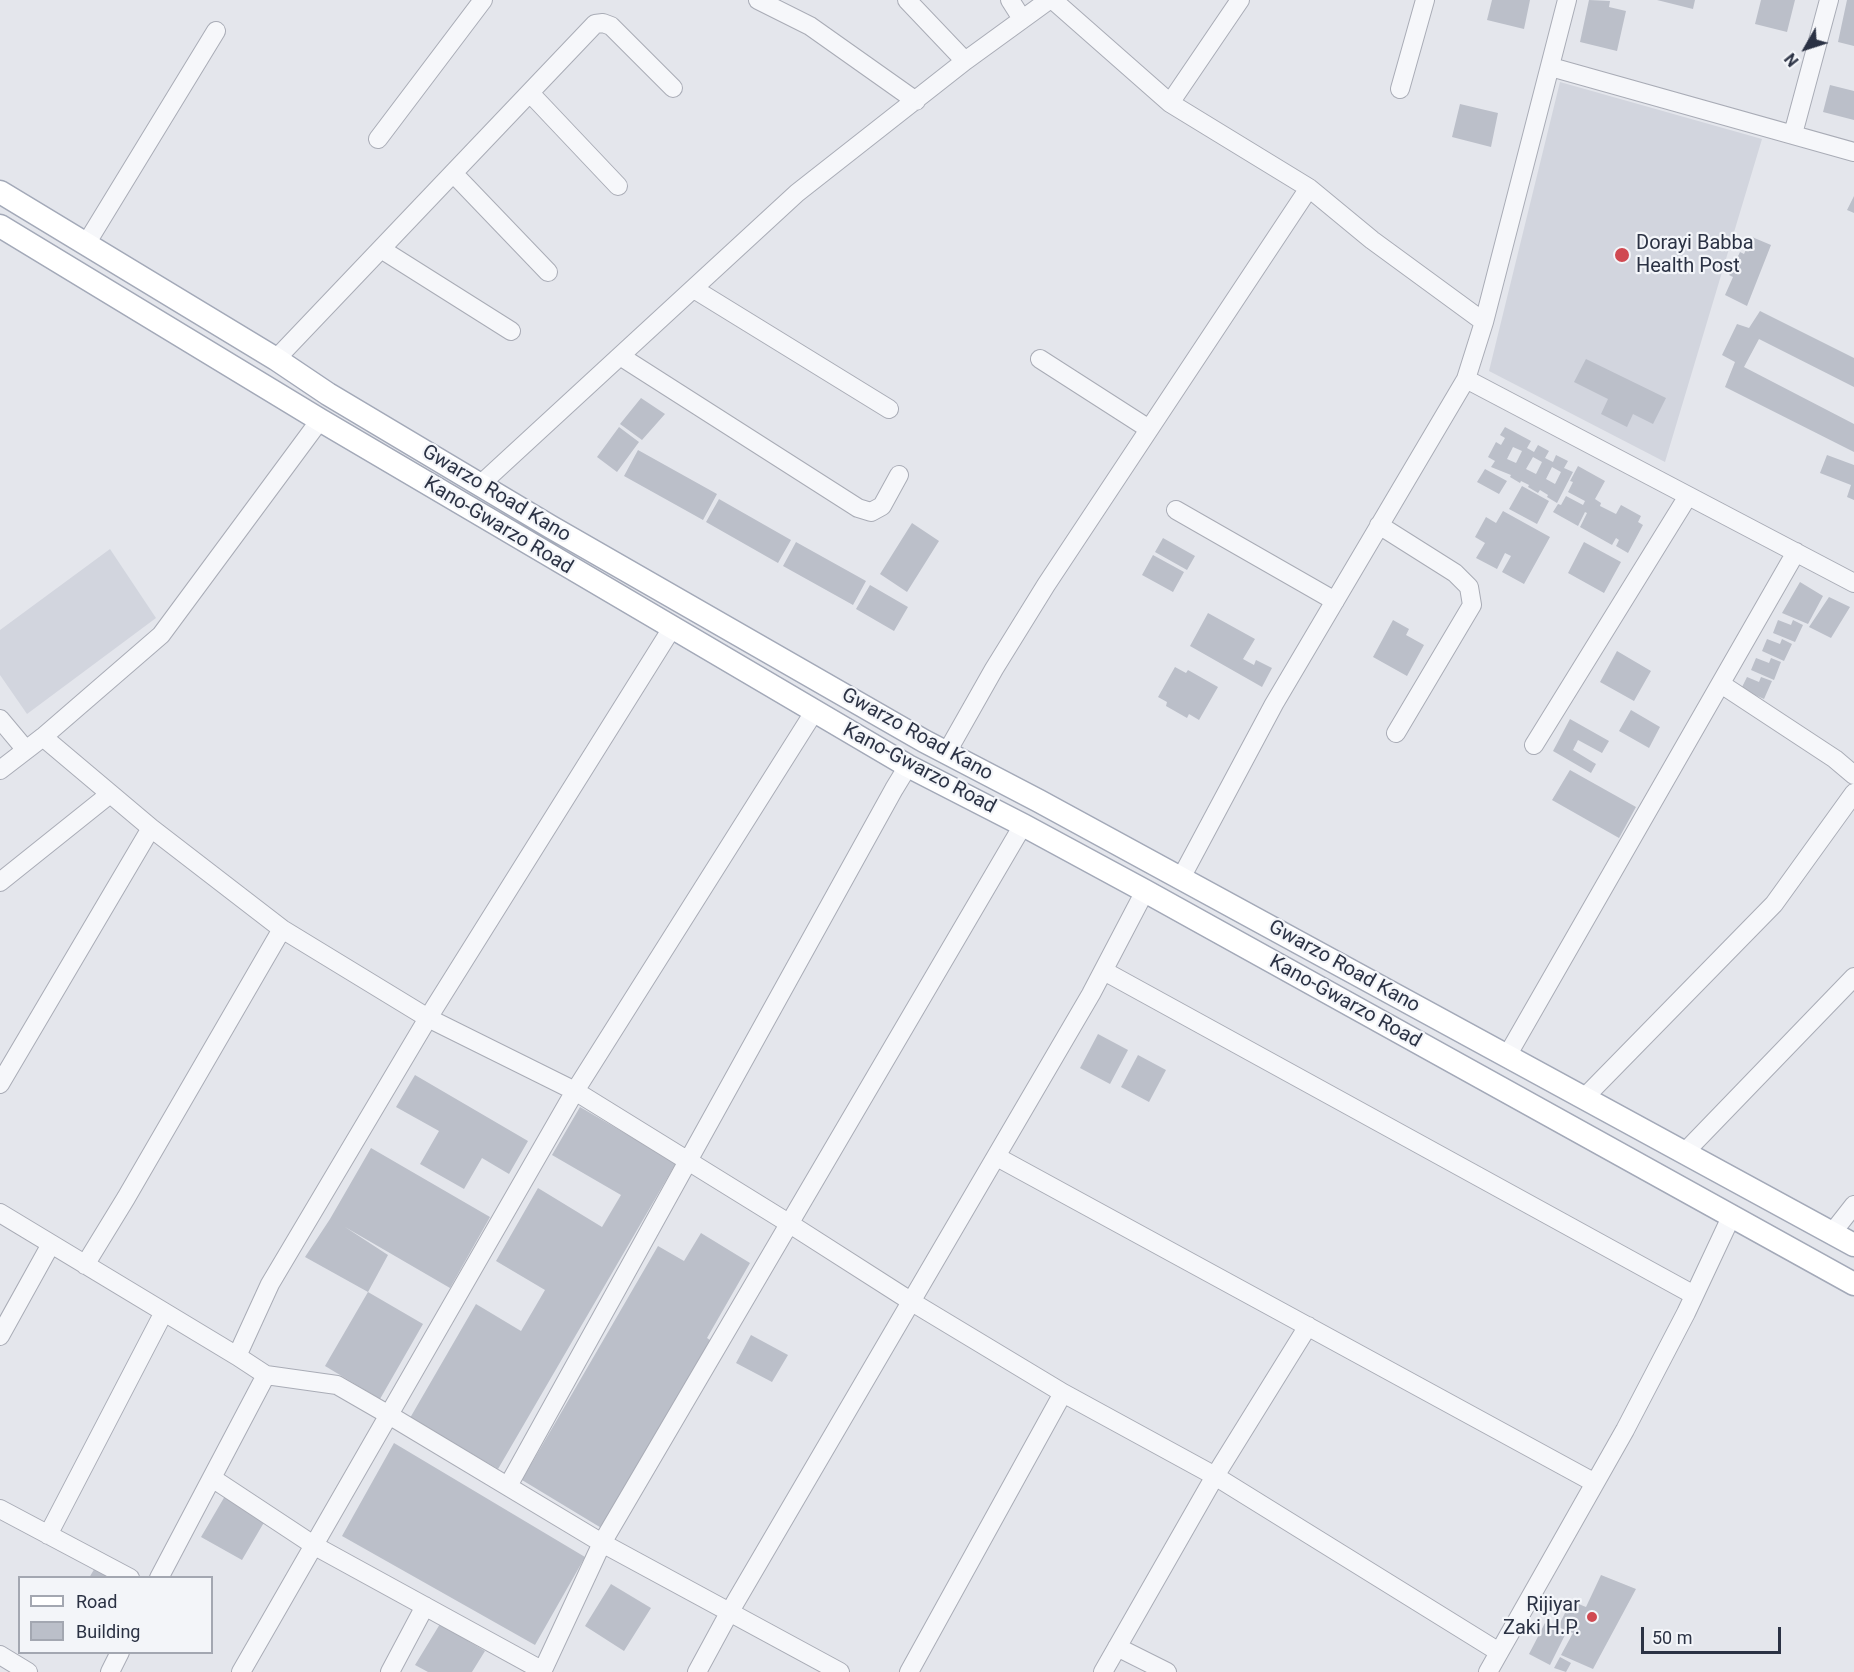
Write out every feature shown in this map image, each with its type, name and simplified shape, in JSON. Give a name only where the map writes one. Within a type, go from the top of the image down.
[{"type":"main road","name":"Gwarzo Road Kano","points":[[0,192],[276,359],[328,394],[550,527],[924,741],[1181,878],[1854,1245]]},
{"type":"main road","name":"Kano-Gwarzo Road","points":[[0,226],[320,420],[908,766],[1145,891],[1854,1284]]},
{"type":"main road","points":[[1319,987],[1331,960]]},
{"type":"street","points":[[378,139],[483,0]]},
{"type":"street","points":[[758,0],[810,26],[916,101]]},
{"type":"street","points":[[907,0],[965,61]]},
{"type":"street","points":[[1010,0],[1023,19]]},
{"type":"street","points":[[481,484],[797,193],[965,61],[1049,0]]},
{"type":"street","points":[[1053,0],[1170,103],[1309,188],[1372,240],[1484,322]]},
{"type":"street","points":[[1170,103],[1240,0]]},
{"type":"street","points":[[1400,89],[1425,0]]},
{"type":"street","points":[[1181,878],[1274,704],[1466,380],[1484,322],[1567,0]]},
{"type":"street","points":[[1793,134],[1829,0]]},
{"type":"street","points":[[276,359],[595,24],[603,23],[611,26],[673,88]]},
{"type":"street","points":[[86,244],[216,31]]},
{"type":"street","points":[[1551,68],[1854,152]]},
{"type":"street","points":[[530,93],[618,186]]},
{"type":"street","points":[[453,173],[548,272]]},
{"type":"street","points":[[947,752],[994,669],[1149,429],[1309,188]]},
{"type":"street","points":[[381,249],[511,331]]},
{"type":"street","points":[[694,289],[889,409]]},
{"type":"street","points":[[620,356],[858,508],[871,512],[882,506],[899,475]]},
{"type":"street","points":[[1040,359],[1149,429]]},
{"type":"street","points":[[1466,380],[1854,583]]},
{"type":"street","points":[[0,770],[43,737],[161,635],[320,420]]},
{"type":"street","points":[[1534,745],[1688,495]]},
{"type":"street","points":[[1176,510],[1335,602]]},
{"type":"street","points":[[1379,525],[1455,573],[1469,587],[1472,605],[1396,733]]},
{"type":"street","points":[[1507,1056],[1796,552]]},
{"type":"street","points":[[237,1356],[270,1284],[428,1018],[672,628]]},
{"type":"street","points":[[1721,684],[1835,759],[1854,775]]},
{"type":"street","points":[[241,1672],[574,1091],[814,712]]},
{"type":"street","points":[[0,718],[26,750]]},
{"type":"street","points":[[43,737],[151,828],[282,929],[428,1018],[574,1091],[688,1160],[912,1302],[1063,1393],[1215,1476],[1499,1652]]},
{"type":"street","points":[[508,1486],[908,766]]},
{"type":"street","points":[[1585,1097],[1774,904],[1854,793]]},
{"type":"street","points":[[0,882],[110,794]]},
{"type":"street","points":[[212,1478],[315,1546],[542,1671],[602,1543],[1023,825]]},
{"type":"street","points":[[0,1084],[151,828]]},
{"type":"street","points":[[697,1672],[729,1613],[1104,971],[1145,891]]},
{"type":"street","points":[[85,1265],[282,929]]},
{"type":"street","points":[[1104,971],[1694,1295]]},
{"type":"street","points":[[1685,1152],[1854,977]]},
{"type":"street","points":[[997,1156],[1595,1483]]},
{"type":"street","points":[[1832,1233],[1854,1204]]},
{"type":"street","points":[[0,1213],[267,1375],[337,1385],[602,1543],[840,1672]]},
{"type":"street","points":[[1488,1672],[1625,1430],[1731,1217]]},
{"type":"street","points":[[0,1336],[51,1244]]},
{"type":"street","points":[[48,1534],[164,1312]]},
{"type":"street","points":[[1102,1672],[1215,1476],[1308,1326]]},
{"type":"street","points":[[160,1576],[267,1375]]},
{"type":"street","points":[[909,1672],[1063,1393]]},
{"type":"street","points":[[0,1509],[126,1576]]},
{"type":"street","points":[[390,1672],[425,1606]]},
{"type":"street","points":[[1117,1647],[1167,1672]]},
{"type":"street","points":[[110,1672],[119,1654]]},
{"type":"street","points":[[0,1655],[28,1672]]},
{"type":"shaded area","name":"Dorayi Babba Health Post","points":[[1560,82],[1762,139],[1665,462],[1489,371]]},
{"type":"shaded area","points":[[110,549],[156,618],[27,714],[0,675],[0,630]]},
{"type":"building","points":[[1492,0],[1530,0],[1524,29],[1487,20]]},
{"type":"building","points":[[1589,0],[1610,1],[1609,7],[1626,11],[1617,51],[1580,42]]},
{"type":"building","points":[[1657,0],[1695,0],[1693,9]]},
{"type":"building","points":[[1761,0],[1795,0],[1787,32],[1755,24]]},
{"type":"building","points":[[1847,0],[1854,0],[1854,46],[1838,42]]},
{"type":"building","points":[[1830,85],[1854,91],[1854,120],[1823,112]]},
{"type":"building","points":[[1460,104],[1498,113],[1491,147],[1452,137]]},
{"type":"building","points":[[1854,196],[1854,213],[1847,210]]},
{"type":"building","points":[[1752,237],[1771,245],[1747,306],[1725,295],[1733,277],[1729,275],[1740,252],[1744,254]]},
{"type":"building","points":[[1760,311],[1854,358],[1854,387],[1759,339],[1744,367],[1854,424],[1854,452],[1725,387],[1735,362],[1722,355],[1737,324],[1749,328]]},
{"type":"building","points":[[1586,359],[1666,398],[1653,424],[1633,414],[1627,427],[1601,414],[1608,399],[1574,382]]},
{"type":"building","points":[[641,398],[665,414],[642,440],[620,424]]},
{"type":"building","points":[[619,427],[639,442],[617,472],[597,457]]},
{"type":"building","points":[[1505,427],[1531,441],[1527,448],[1534,452],[1538,445],[1549,451],[1545,458],[1553,462],[1556,455],[1568,461],[1564,468],[1573,472],[1557,503],[1540,490],[1538,493],[1528,487],[1529,485],[1510,477],[1511,475],[1491,467],[1495,461],[1488,457],[1496,442],[1501,445],[1505,438],[1500,435]],"holes":[[[1513,447],[1522,451],[1516,463],[1507,459]],[[1533,457],[1542,462],[1536,474],[1526,469]],[[1552,467],[1561,472],[1555,484],[1546,479]]]},
{"type":"building","points":[[638,450],[717,494],[703,520],[624,476]]},
{"type":"building","points":[[1827,455],[1854,465],[1854,500],[1847,497],[1851,485],[1820,473]]},
{"type":"building","points":[[1578,466],[1605,481],[1595,499],[1601,503],[1600,506],[1616,514],[1621,505],[1641,516],[1638,522],[1643,525],[1628,553],[1616,546],[1619,540],[1616,538],[1612,545],[1580,527],[1587,513],[1585,512],[1578,526],[1553,512],[1566,496],[1583,505],[1585,501],[1568,492],[1573,482],[1570,481]]},
{"type":"building","points":[[1485,469],[1507,481],[1499,494],[1477,482]]},
{"type":"building","points":[[1522,486],[1549,501],[1537,524],[1509,509]]},
{"type":"building","points":[[719,499],[791,540],[778,563],[706,522]]},
{"type":"building","points":[[1503,511],[1550,537],[1524,584],[1502,572],[1511,556],[1505,553],[1497,569],[1476,558],[1485,543],[1475,537],[1486,517],[1496,523]]},
{"type":"building","points":[[912,523],[939,541],[907,592],[880,574]]},
{"type":"building","points":[[1163,538],[1195,556],[1187,570],[1155,552]]},
{"type":"building","points":[[796,542],[866,581],[853,605],[783,566]]},
{"type":"building","points":[[1584,542],[1621,562],[1604,593],[1568,573]]},
{"type":"building","points":[[1153,555],[1184,572],[1173,592],[1142,575]]},
{"type":"building","points":[[1800,582],[1823,596],[1808,624],[1782,613]]},
{"type":"building","points":[[870,585],[908,607],[894,631],[856,609]]},
{"type":"building","points":[[1829,597],[1850,607],[1831,638],[1809,627]]},
{"type":"building","points":[[1208,613],[1255,639],[1243,659],[1254,665],[1256,660],[1272,668],[1262,687],[1190,646]]},
{"type":"building","points":[[1393,620],[1409,629],[1406,635],[1424,645],[1407,676],[1373,657]]},
{"type":"building","points":[[1778,620],[1791,625],[1793,620],[1803,625],[1795,642],[1773,633]]},
{"type":"building","points":[[1767,639],[1780,644],[1782,639],[1792,644],[1784,661],[1762,651]]},
{"type":"building","points":[[1617,651],[1651,671],[1634,701],[1600,682]]},
{"type":"building","points":[[1756,658],[1769,663],[1771,658],[1781,662],[1774,680],[1751,670]]},
{"type":"building","points":[[1175,667],[1186,673],[1188,670],[1218,687],[1199,720],[1189,714],[1187,718],[1166,706],[1167,702],[1158,697]]},
{"type":"building","points":[[1747,677],[1759,682],[1761,677],[1772,681],[1764,699],[1741,689]]},
{"type":"building","points":[[1631,710],[1660,727],[1649,748],[1619,731]]},
{"type":"building","points":[[1570,719],[1609,741],[1602,753],[1578,740],[1573,750],[1596,764],[1591,773],[1553,751]]},
{"type":"building","points":[[1570,770],[1636,807],[1619,838],[1552,800]]},
{"type":"building","points":[[1098,1034],[1128,1050],[1110,1084],[1080,1068]]},
{"type":"building","points":[[1138,1055],[1166,1070],[1149,1102],[1121,1087]]},
{"type":"building","points":[[415,1075],[528,1141],[509,1174],[482,1158],[464,1189],[420,1164],[439,1131],[396,1107]]},
{"type":"building","points":[[580,1107],[676,1163],[498,1469],[410,1418],[476,1304],[521,1331],[545,1290],[496,1261],[538,1188],[602,1227],[621,1195],[552,1155]]},
{"type":"building","points":[[371,1148],[490,1217],[450,1288],[345,1227],[388,1255],[368,1292],[305,1257]]},
{"type":"building","points":[[701,1233],[750,1263],[707,1338],[713,1342],[603,1529],[522,1480],[658,1246],[684,1261]]},
{"type":"building","points":[[368,1292],[423,1324],[380,1399],[325,1366]]},
{"type":"building","points":[[751,1335],[788,1355],[772,1382],[736,1363]]},
{"type":"building","points":[[394,1443],[585,1557],[535,1645],[342,1536]]},
{"type":"building","points":[[225,1496],[266,1519],[242,1560],[201,1537]]},
{"type":"building","points":[[96,1566],[111,1576],[90,1576]]},
{"type":"building","name":"Rijiyar Zaki H.P.","points":[[1601,1575],[1636,1589],[1593,1669],[1561,1655],[1573,1633],[1558,1627],[1571,1601],[1586,1607]]},
{"type":"building","points":[[611,1584],[651,1608],[624,1651],[585,1626]]},
{"type":"building","points":[[1545,1623],[1566,1633],[1550,1665],[1529,1654]]},
{"type":"building","points":[[440,1624],[485,1651],[472,1672],[428,1672],[415,1665]]},
{"type":"building","points":[[1560,1657],[1571,1663],[1566,1672],[1554,1668]]},
{"type":"place","name":"Dorayi Babba Health Post","points":[[1622,255]]},
{"type":"place","name":"Rijiyar Zaki H.P.","points":[[1592,1617]]}]
